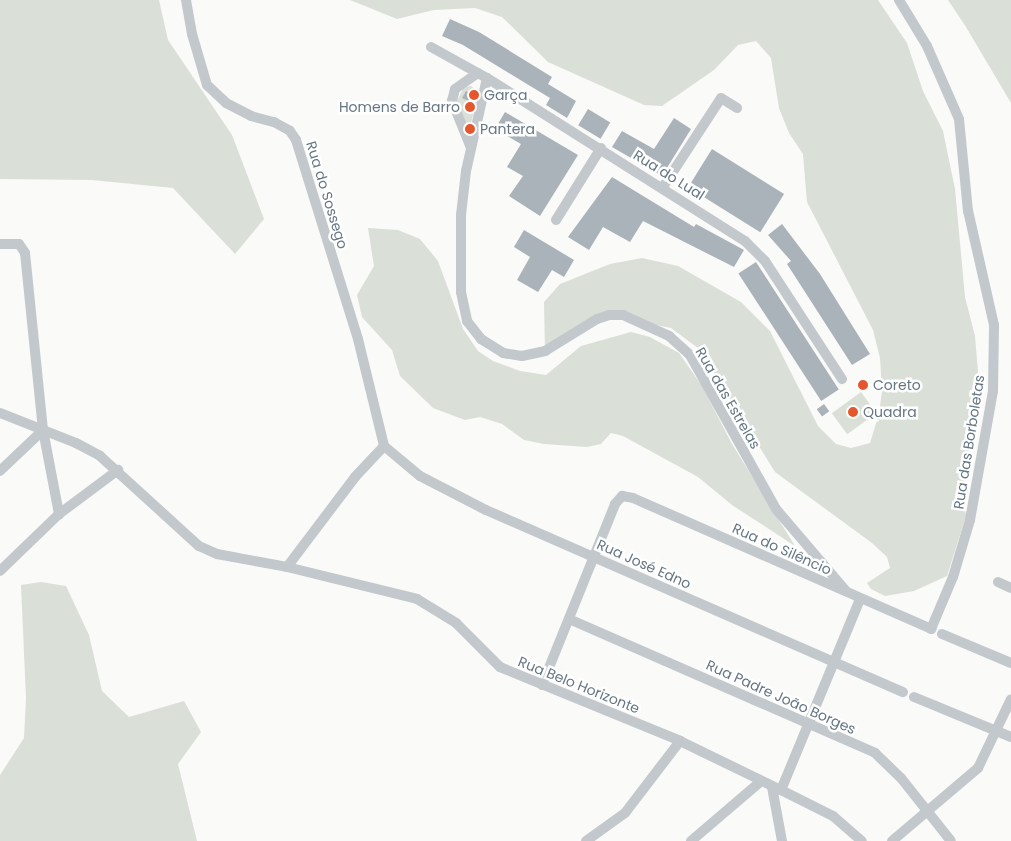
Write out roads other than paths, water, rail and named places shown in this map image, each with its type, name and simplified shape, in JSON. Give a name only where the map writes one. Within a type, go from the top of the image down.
[{"type":"street","name":"Rua do Sossego","points":[[186,0],[192,34],[207,85],[226,103],[252,116],[274,122],[290,130],[296,140],[358,339],[384,446]]},
{"type":"street","name":"Rua das Borboletas","points":[[899,0],[927,46],[958,119],[968,211],[994,332],[993,392],[970,520],[952,577],[931,629]]},
{"type":"street","name":"Rua do Lual","points":[[430,47],[482,75],[601,148],[745,241],[765,261],[842,379]]},
{"type":"street","points":[[471,148],[452,101],[456,89],[482,75]]},
{"type":"street","name":"Rua das Estrelas","points":[[482,75],[461,215],[461,292],[467,321],[481,339],[503,353],[522,356],[545,351],[597,319],[623,315],[648,324],[669,336],[690,355],[776,509],[848,594]]},
{"type":"street","points":[[663,187],[721,98],[737,108]]},
{"type":"street","points":[[556,220],[601,148]]},
{"type":"street","points":[[0,244],[19,244],[25,253],[43,430],[58,514]]},
{"type":"street","name":"Rua Belo Horizonte","points":[[0,413],[89,450],[118,470],[199,546],[218,554],[287,567],[401,594],[432,606],[456,623],[500,667],[680,741],[760,782],[777,788],[833,816],[862,841]]},
{"type":"street","points":[[0,471],[43,430]]},
{"type":"street","name":"Rua José Edno","points":[[384,446],[401,464],[440,487],[903,692]]},
{"type":"street","points":[[287,567],[355,478],[384,446]]},
{"type":"street","points":[[0,571],[58,514],[118,470]]},
{"type":"street","name":"Rua do Silêncio","points":[[593,556],[615,504],[622,496],[633,498],[931,629]]},
{"type":"street","points":[[542,685],[570,619],[593,556]]},
{"type":"street","points":[[998,582],[1011,588]]},
{"type":"street","points":[[782,841],[777,788],[810,724],[860,599]]},
{"type":"street","name":"Rua Padre João Borges","points":[[570,619],[810,724],[882,758],[951,841]]},
{"type":"street","points":[[942,634],[1011,663]]},
{"type":"street","points":[[914,697],[1011,737]]},
{"type":"street","points":[[892,841],[978,768],[1011,699]]},
{"type":"street","points":[[586,841],[625,813],[680,741]]},
{"type":"street","points":[[691,841],[760,782]]},
{"type":"place","name":"Garça","points":[[474,95]]},
{"type":"place","name":"Homens de Barro","points":[[470,107]]},
{"type":"place","name":"Pantera","points":[[470,129]]},
{"type":"place","name":"Coreto","points":[[863,385]]},
{"type":"place","name":"Quadra","points":[[853,412]]}]
